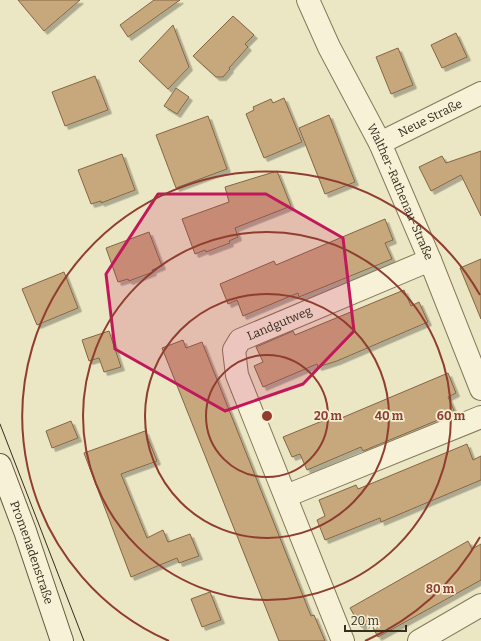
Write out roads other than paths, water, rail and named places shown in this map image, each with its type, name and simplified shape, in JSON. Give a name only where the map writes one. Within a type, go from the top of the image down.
[{"type":"street","name":"Walther-Rathenau-Straße","points":[[308,0],[329,47],[380,143],[430,260],[481,389]]},
{"type":"street","name":"Neue Straße","points":[[380,143],[481,93]]},
{"type":"street","name":"Landgutweg","points":[[343,641],[237,375],[234,350],[240,340],[430,260]]},
{"type":"street","points":[[286,496],[481,418]]},
{"type":"street","name":"Promenadenstraße","points":[[0,465],[25,531],[62,641]]},
{"type":"street","points":[[418,641],[481,605]]},
{"type":"tram line","points":[[0,424],[84,641]]}]
